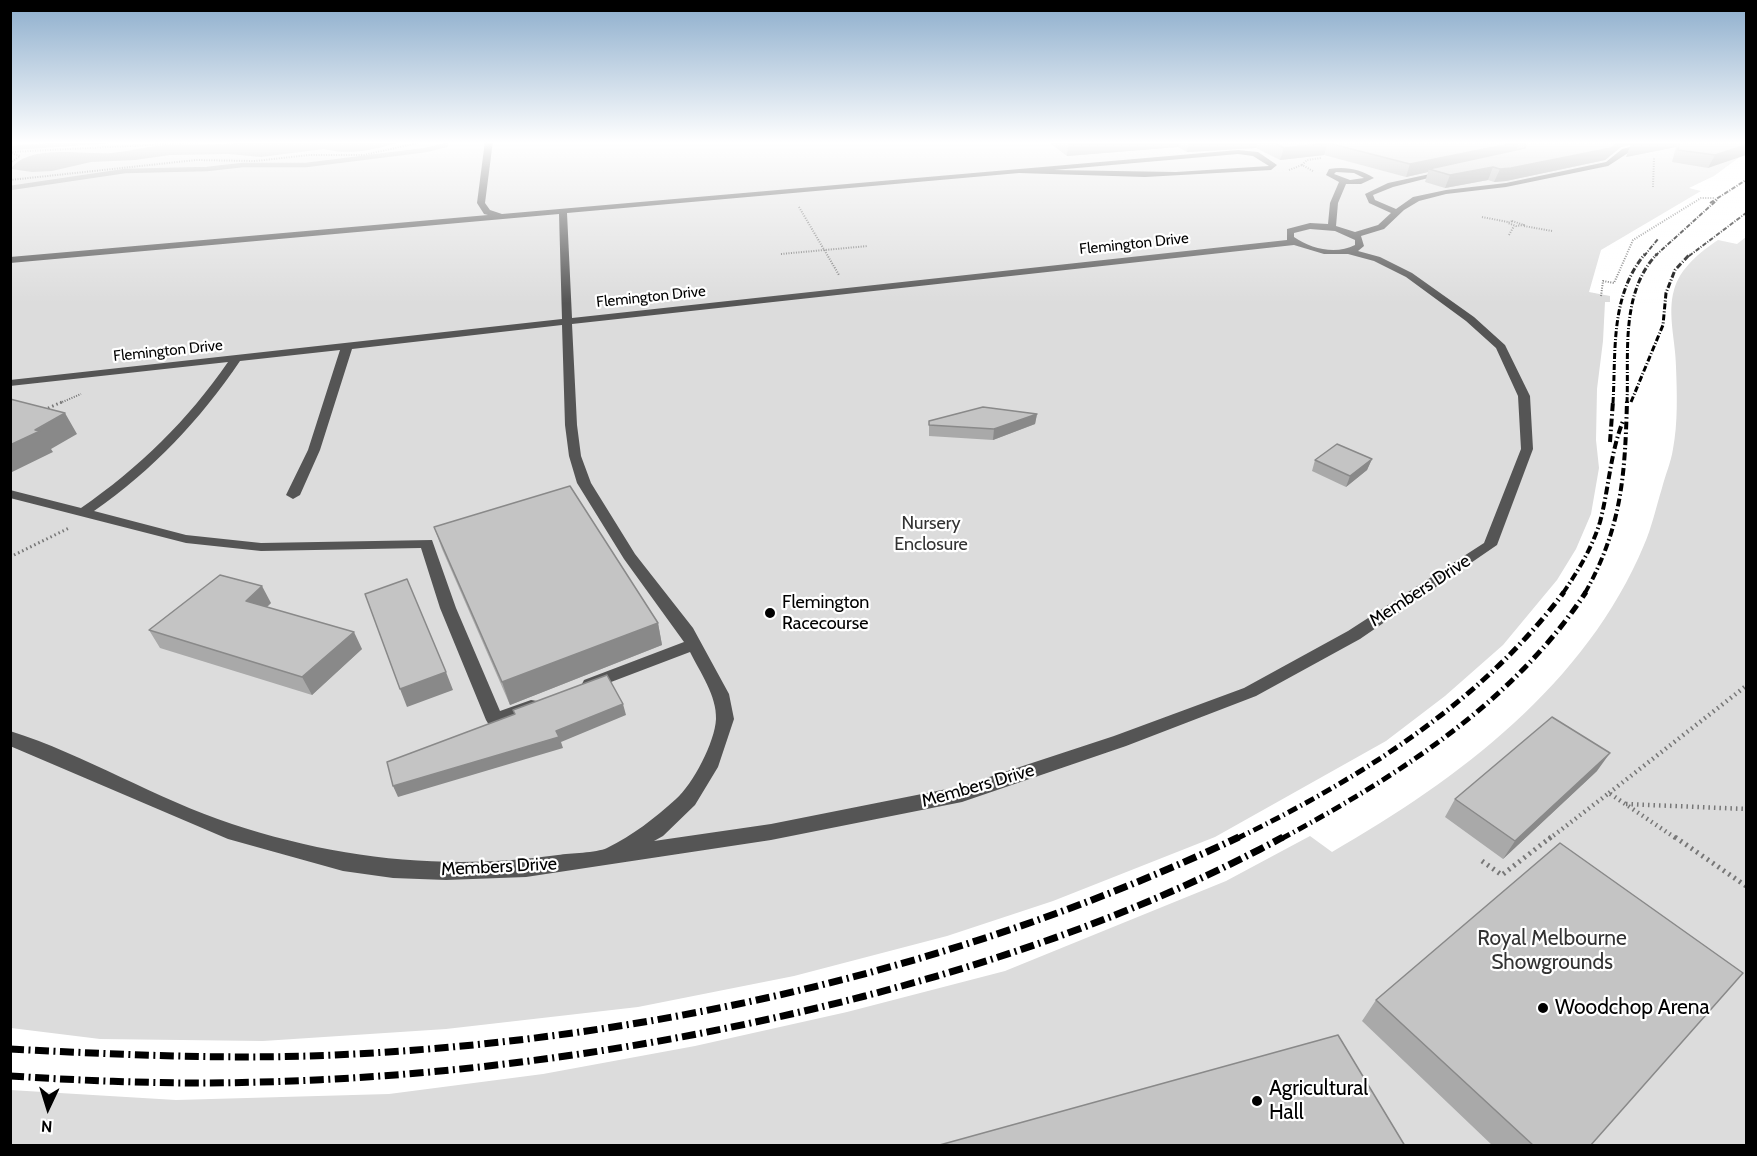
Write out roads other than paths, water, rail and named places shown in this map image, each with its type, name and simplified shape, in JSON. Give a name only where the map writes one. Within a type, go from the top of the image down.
[{"type":"lane","points":[[482,195],[483,209],[491,215],[503,217]]},
{"type":"lane","points":[[10,261],[746,195]]},
{"type":"lane","points":[[1332,227],[1336,195]]},
{"type":"lane","points":[[1369,195],[1372,201],[1396,212]]},
{"type":"lane","points":[[1351,243],[1332,227],[1310,226],[1294,229],[1289,235],[1294,242],[1325,251],[1351,243],[1381,227],[1407,203],[1435,195]]},
{"type":"lane","points":[[563,211],[569,321],[571,425],[575,456],[584,483],[629,556],[693,645],[720,694],[725,718],[709,767],[688,800],[656,830],[605,857]]},
{"type":"lane","name":"Flemington Drive","points":[[10,383],[1294,242]]},
{"type":"lane","name":"Members Drive","points":[[10,738],[228,831],[343,862],[393,869],[446,871],[526,868],[771,832],[962,794],[1120,741],[1250,692],[1354,634],[1490,545],[1527,449],[1524,396],[1501,347],[1470,319],[1410,275],[1351,243]]},
{"type":"lane","points":[[293,495],[314,450],[347,346]]},
{"type":"lane","points":[[88,514],[159,453],[211,396],[237,358]]},
{"type":"lane","points":[[10,494],[186,539],[261,547],[427,543],[448,608],[495,720],[546,700]]},
{"type":"lane","points":[[578,688],[693,645]]},
{"type":"railway","points":[[1710,203],[1723,195]]},
{"type":"railway","points":[[1657,255],[1718,199]]},
{"type":"railway","points":[[1689,256],[1746,213]]},
{"type":"railway","points":[[1644,256],[1658,239]]},
{"type":"railway","points":[[1613,403],[1615,344],[1620,306],[1634,270],[1645,254]]},
{"type":"railway","points":[[1631,402],[1663,325],[1666,293],[1675,270],[1690,254]]},
{"type":"railway","points":[[1627,403],[1629,325],[1632,305],[1645,270],[1657,255]]},
{"type":"railway","points":[[1610,442],[1613,401]]},
{"type":"railway","points":[[1585,593],[1607,546],[1614,523],[1623,477],[1627,401]]},
{"type":"railway","points":[[1563,593],[1597,532],[1615,446],[1623,421]]},
{"type":"railway","points":[[1236,839],[1327,791],[1415,735],[1495,669],[1531,632],[1564,592]]},
{"type":"railway","points":[[1281,839],[1409,763],[1488,703],[1524,669],[1557,632],[1586,592]]},
{"type":"railway","points":[[10,1049],[196,1056],[308,1056],[428,1049],[547,1036],[667,1018],[785,994],[902,964],[1016,927],[1129,885],[1239,837]]},
{"type":"railway","points":[[10,1076],[201,1083],[369,1077],[536,1060],[702,1033],[865,996],[1026,948],[1183,886],[1283,837]]},
{"type":"place","name":"Flemington Racecourse","points":[[770,613]]},
{"type":"place","name":"Woodchop Arena","points":[[1543,1008]]},
{"type":"place","name":"Agricultural Hall","points":[[1257,1101]]},
{"type":"park label","name":"Nursery Enclosure","points":[[931,534]]},
{"type":"park label","name":"Royal Melbourne Showgrounds","points":[[1552,951]]}]
